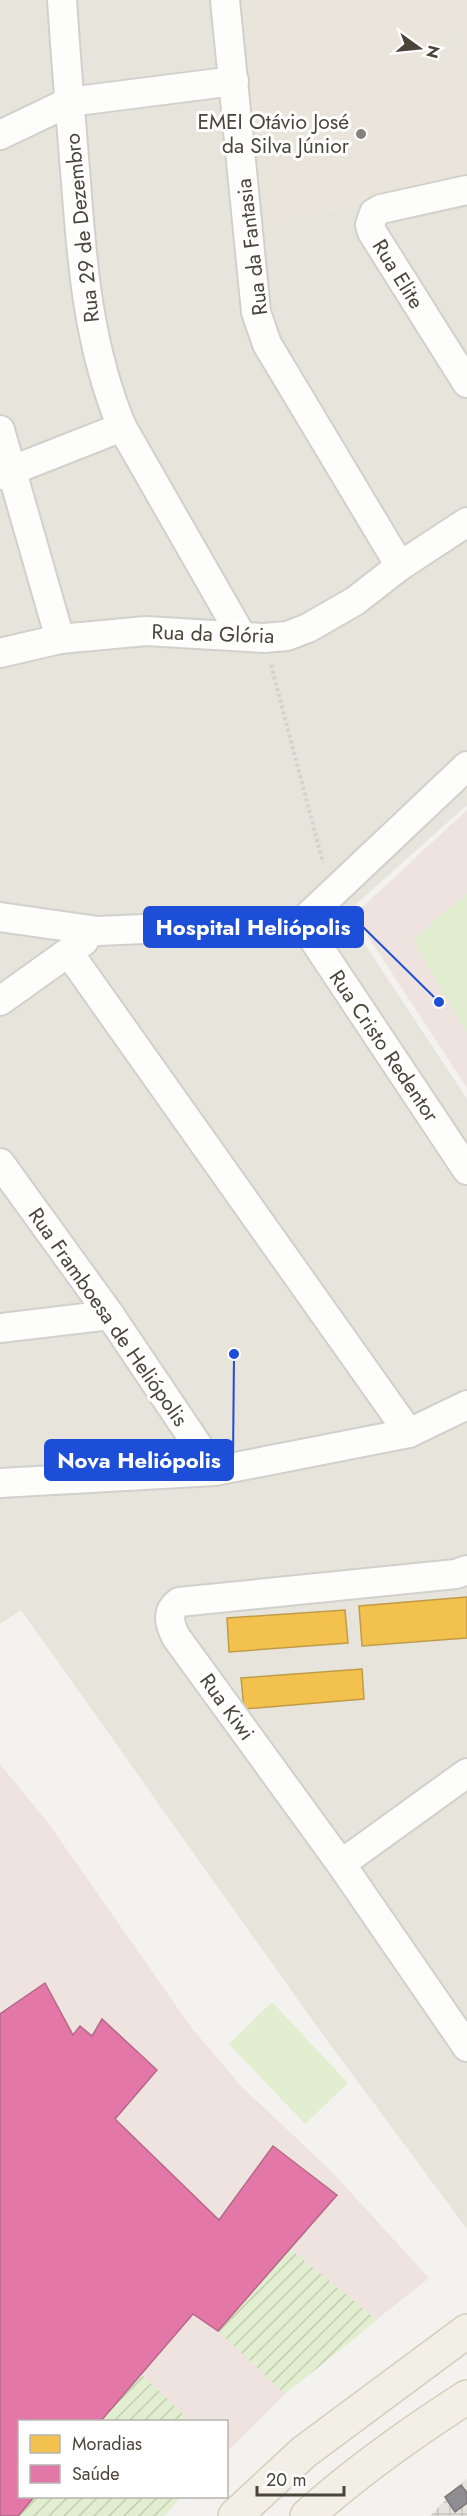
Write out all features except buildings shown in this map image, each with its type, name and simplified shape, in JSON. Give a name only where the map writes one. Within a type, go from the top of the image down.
[{"type":"main road","points":[[235,2516],[304,2452],[467,2331]]},
{"type":"main road","points":[[307,2516],[336,2489],[428,2422],[467,2397]]},
{"type":"main road","points":[[428,2422],[467,2417]]},
{"type":"street","name":"Rua 29 de Dezembro","points":[[62,0],[82,265],[90,322],[109,395],[122,427],[253,636]]},
{"type":"street","name":"Rua da Fantasia","points":[[225,0],[256,312],[267,344],[400,566]]},
{"type":"street","points":[[0,135],[69,102],[234,81]]},
{"type":"street","name":"Rua Elite","points":[[467,190],[381,209],[374,213],[370,225],[372,232],[467,383]]},
{"type":"street","points":[[6,473],[122,427]]},
{"type":"street","points":[[0,429],[6,473],[60,639]]},
{"type":"street","name":"Rua da Glória","points":[[0,653],[60,639],[146,631],[287,636],[308,628],[355,601],[400,566],[467,522]]},
{"type":"street","points":[[0,917],[98,931],[302,922],[467,766]]},
{"type":"street","name":"Rua Cristo Redentor","points":[[302,922],[467,1170]]},
{"type":"street","points":[[0,1001],[98,931]]},
{"type":"street","points":[[69,953],[409,1433]]},
{"type":"street","name":"Rua Framboesa de Heliópolis","points":[[0,1163],[110,1315],[215,1471]]},
{"type":"street","points":[[0,1328],[110,1315]]},
{"type":"street","points":[[0,1483],[215,1471],[409,1433],[467,1405]]},
{"type":"street","name":"Rua Kiwi","points":[[467,1570],[456,1574],[179,1602],[171,1608],[171,1626],[176,1637],[341,1864],[458,2012],[467,2047]]},
{"type":"street","points":[[341,1864],[467,1773]]},
{"type":"path","points":[[253,636],[331,895]]},
{"type":"shaded area","points":[[0,0],[467,0],[467,805],[345,914],[467,1099],[467,2229],[315,2024],[21,1610],[0,1624]]},
{"type":"shaded area","name":"EMEI Otávio José da Silva Júnior","points":[[241,0],[448,0],[467,86],[467,182],[264,225]]},
{"type":"shaded area","points":[[454,0],[467,0],[467,60],[466,50]]},
{"type":"shaded area","points":[[467,810],[467,1088],[354,915]]},
{"type":"shaded area","points":[[0,1764],[49,1824],[191,2027],[241,2086],[332,2172],[429,2278],[292,2387],[228,2451],[228,2420],[18,2420],[18,2498],[180,2498],[164,2516],[0,2516]]},
{"type":"shaded area","points":[[467,2479],[467,2516],[430,2516],[464,2481]]},
{"type":"green space","points":[[467,893],[467,1033],[413,940]]},
{"type":"green space","points":[[272,2002],[348,2083],[305,2124],[229,2044]]},
{"type":"green space","points":[[290,2249],[377,2320],[285,2394],[218,2331]]},
{"type":"green space","points":[[141,2374],[189,2420],[102,2420]]},
{"type":"green space","points":[[34,2498],[180,2498],[164,2516],[18,2516]]},
{"type":"place","name":"EMEI Otávio José da Silva Júnior","points":[[361,134]]},
{"type":"place","name":"Hospital Heliópolis","points":[[439,1002]]},
{"type":"place","name":"Nova Heliópolis","points":[[234,1354]]}]
